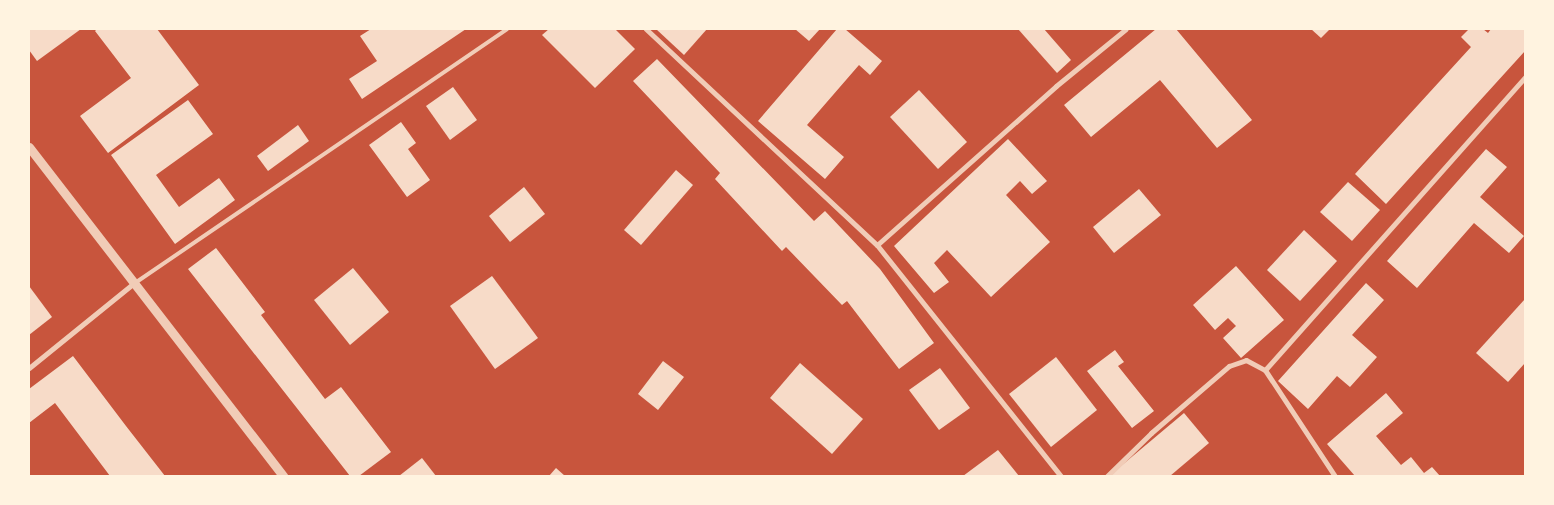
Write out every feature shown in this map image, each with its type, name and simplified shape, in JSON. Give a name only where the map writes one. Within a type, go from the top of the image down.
[{"type":"street","points":[[646,29],[877,245],[1061,476]]},
{"type":"street","points":[[877,245],[1056,86],[1126,29]]},
{"type":"street","points":[[1265,370],[1525,77]]},
{"type":"street","points":[[29,147],[283,476]]},
{"type":"street","points":[[29,368],[135,283]]},
{"type":"street","points":[[1107,476],[1229,366],[1246,360],[1265,370],[1335,476]]},
{"type":"lane","points":[[135,283],[507,29]]},
{"type":"building","points":[[29,29],[81,29],[37,61],[29,50]]},
{"type":"building","points":[[97,29],[157,29],[199,85],[108,153],[80,116],[131,78],[95,31]]},
{"type":"building","points":[[371,29],[466,29],[362,99],[349,79],[377,61],[360,36]]},
{"type":"building","points":[[549,29],[615,29],[635,49],[595,88],[542,35]]},
{"type":"building","points":[[656,29],[707,29],[684,55]]},
{"type":"building","points":[[795,29],[820,29],[809,41]]},
{"type":"building","points":[[837,29],[845,29],[882,61],[870,75],[859,65],[807,125],[844,157],[825,179],[758,121]]},
{"type":"building","points":[[1018,29],[1044,29],[1071,60],[1057,73]]},
{"type":"building","points":[[1156,29],[1176,29],[1252,120],[1217,148],[1160,80],[1091,137],[1064,105]]},
{"type":"building","points":[[1311,29],[1330,29],[1321,38]]},
{"type":"building","points":[[1469,29],[1483,29],[1488,33],[1491,29],[1525,29],[1525,51],[1386,204],[1355,174],[1471,47],[1461,37]]},
{"type":"building","points":[[657,59],[814,221],[825,211],[880,269],[934,343],[899,369],[847,301],[842,305],[786,247],[782,251],[715,179],[720,173],[633,81]]},
{"type":"building","points":[[453,87],[477,120],[450,140],[426,106]]},
{"type":"building","points":[[919,90],[967,142],[938,169],[890,117]]},
{"type":"building","points":[[188,100],[213,134],[156,175],[179,207],[219,178],[235,200],[175,244],[111,155]]},
{"type":"building","points":[[401,122],[416,143],[408,149],[430,180],[407,197],[369,145]]},
{"type":"building","points":[[298,125],[309,141],[268,171],[257,156]]},
{"type":"building","points":[[1008,139],[1047,181],[1032,194],[1020,181],[1006,195],[1050,242],[991,297],[947,250],[934,263],[949,282],[934,293],[894,246]]},
{"type":"building","points":[[1486,149],[1507,167],[1480,197],[1524,236],[1509,253],[1474,223],[1417,288],[1387,261]]},
{"type":"building","points":[[676,170],[693,185],[641,245],[624,230]]},
{"type":"building","points":[[1348,182],[1380,210],[1352,241],[1320,212]]},
{"type":"building","points":[[524,187],[545,214],[510,242],[489,216]]},
{"type":"building","points":[[1139,189],[1161,215],[1114,253],[1093,227]]},
{"type":"building","points":[[1304,230],[1337,261],[1300,301],[1267,270]]},
{"type":"building","points":[[216,248],[265,312],[261,315],[325,399],[341,387],[391,452],[359,476],[350,476],[188,269]]},
{"type":"building","points":[[1236,266],[1284,320],[1241,358],[1223,338],[1236,326],[1228,318],[1215,330],[1193,305]]},
{"type":"building","points":[[353,268],[389,312],[350,345],[314,300]]},
{"type":"building","points":[[492,276],[538,338],[495,369],[450,306]]},
{"type":"building","points":[[1366,283],[1384,300],[1352,335],[1377,357],[1350,387],[1337,376],[1308,409],[1278,381]]},
{"type":"building","points":[[29,286],[52,317],[29,335]]},
{"type":"building","points":[[1525,299],[1525,363],[1508,382],[1476,353]]},
{"type":"building","points":[[1115,350],[1124,362],[1118,366],[1154,411],[1132,428],[1087,371]]},
{"type":"building","points":[[73,356],[165,476],[110,476],[55,403],[29,423],[29,389]]},
{"type":"building","points":[[1056,357],[1097,410],[1051,447],[1009,394]]},
{"type":"building","points":[[663,361],[684,377],[658,410],[638,394]]},
{"type":"building","points":[[800,363],[863,419],[832,454],[770,398]]},
{"type":"building","points":[[940,368],[970,408],[939,430],[909,390]]},
{"type":"building","points":[[1386,393],[1403,413],[1376,436],[1401,465],[1411,457],[1424,473],[1432,467],[1440,476],[1355,476],[1327,444]]},
{"type":"building","points":[[1184,413],[1209,443],[1170,476],[1109,476]]},
{"type":"building","points":[[998,450],[1019,476],[963,476]]},
{"type":"building","points":[[422,458],[436,476],[399,476]]},
{"type":"building","points":[[556,468],[565,476],[549,476]]}]
